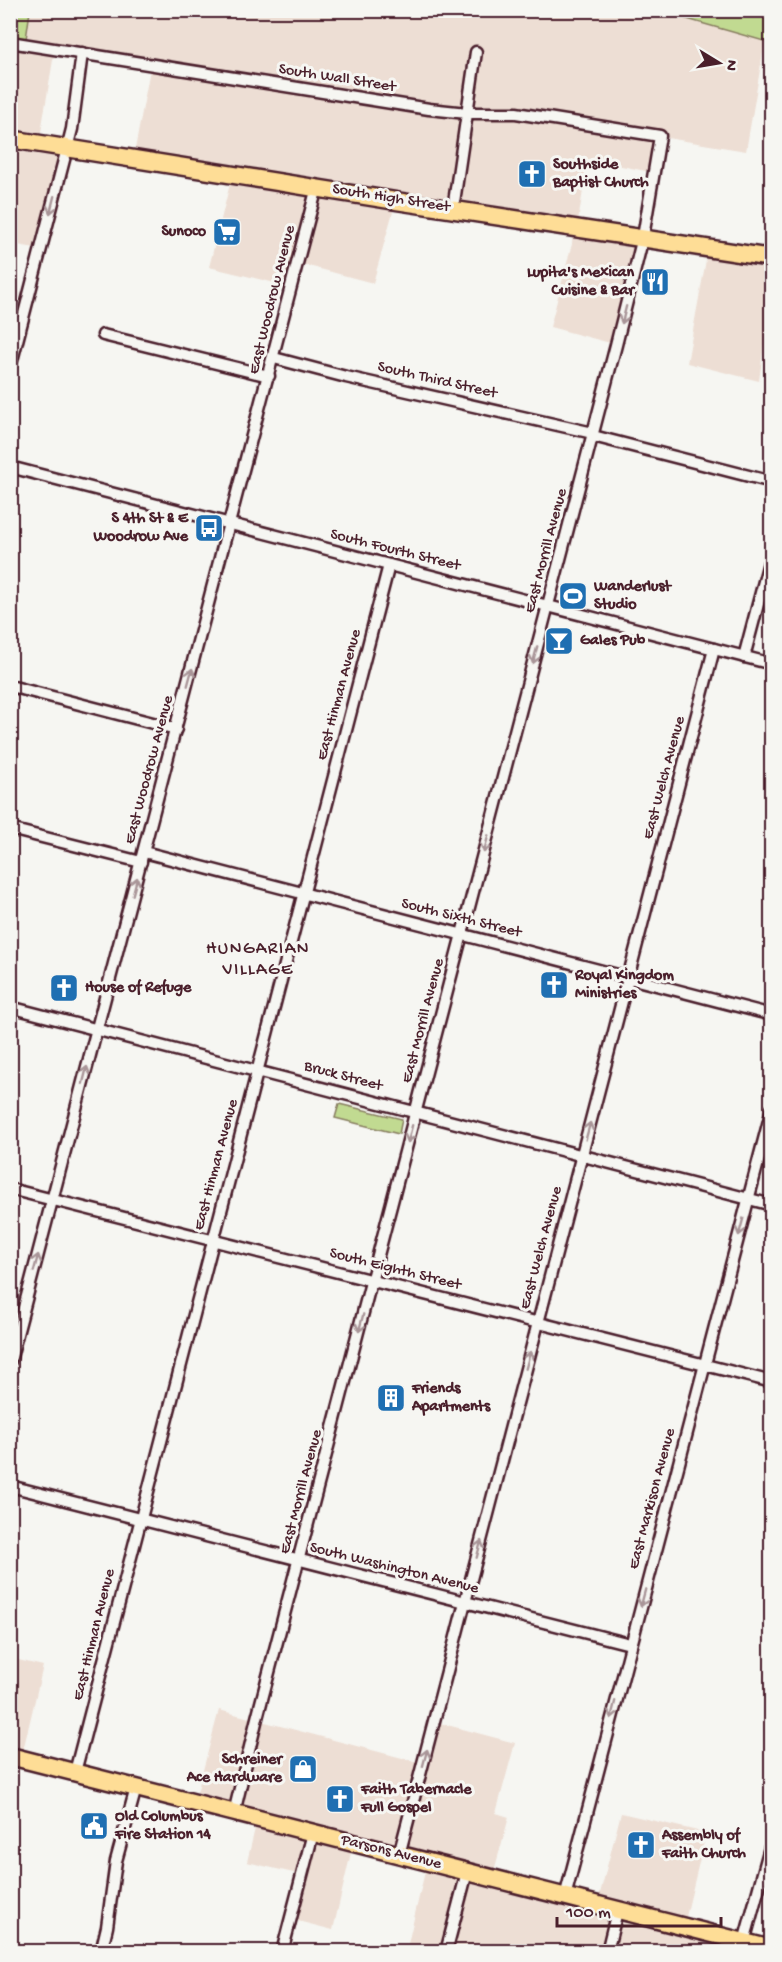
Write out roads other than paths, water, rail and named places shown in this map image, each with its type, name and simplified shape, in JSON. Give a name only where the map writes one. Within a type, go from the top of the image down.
[{"type":"main road","name":"South High Street","points":[[10,139],[771,258]]},
{"type":"main road","name":"Parsons Avenue","points":[[10,1756],[771,1949]]},
{"type":"street","name":"South Wall Street","points":[[10,42],[429,109],[516,112],[660,136]]},
{"type":"street","points":[[453,209],[476,52]]},
{"type":"street","points":[[10,368],[72,129],[82,53]]},
{"type":"street","name":"East Morrill Avenue","points":[[234,1813],[593,435],[643,237],[660,136]]},
{"type":"street","name":"East Woodrow Avenue","points":[[10,1361],[317,188]]},
{"type":"street","points":[[103,335],[269,376]]},
{"type":"street","name":"South Third Street","points":[[274,358],[593,435],[771,482]]},
{"type":"street","name":"South Fourth Street","points":[[10,467],[771,664]]},
{"type":"street","points":[[744,657],[771,551]]},
{"type":"street","name":"East Hinman Avenue","points":[[75,1772],[389,565]]},
{"type":"street","name":"East Welch Avenue","points":[[399,1855],[714,649]]},
{"type":"street","points":[[10,686],[176,729]]},
{"type":"street","name":"South Sixth Street","points":[[10,829],[303,894],[771,1015]]},
{"type":"street","name":"Bruck Street","points":[[10,1007],[771,1204]]},
{"type":"street","name":"East Markison Avenue","points":[[565,1897],[771,1109]]},
{"type":"street","name":"South Eighth Street","points":[[10,1189],[771,1382]]},
{"type":"street","name":"South Washington Avenue","points":[[10,1486],[465,1602],[629,1649]]},
{"type":"street","points":[[100,1952],[107,1927],[116,1861],[136,1788]]},
{"type":"street","points":[[282,1952],[313,1833]]},
{"type":"street","points":[[744,1942],[771,1840]]},
{"type":"street","points":[[446,1952],[467,1872]]},
{"type":"street","points":[[607,1952],[617,1911]]},
{"type":"place","name":"Southside Baptist Church","points":[[532,174]]},
{"type":"place","name":"Sunoco","points":[[227,232]]},
{"type":"place","name":"Lupita's Mexican Cuisine & Bar","points":[[655,282]]},
{"type":"place","name":"S 4th St & E Woodrow Ave","points":[[209,528]]},
{"type":"place","name":"Wanderlust Studio","points":[[573,596]]},
{"type":"place","name":"Gales Pub","points":[[559,641]]},
{"type":"place","name":"Royal Kingdom Ministries","points":[[554,985]]},
{"type":"place","name":"House of Refuge","points":[[64,988]]},
{"type":"place","name":"Friends Apartments","points":[[391,1398]]},
{"type":"place","name":"Schreiner Ace Hardware","points":[[303,1769]]},
{"type":"place","name":"Faith Tabernacle Full Gospel","points":[[340,1799]]},
{"type":"place","name":"Old Columbus Fire Station 14","points":[[94,1826]]},
{"type":"place","name":"Assembly of Faith Church","points":[[641,1845]]},
{"type":"district","name":"HUNGARIAN VILLAGE","points":[[258,959]]}]
